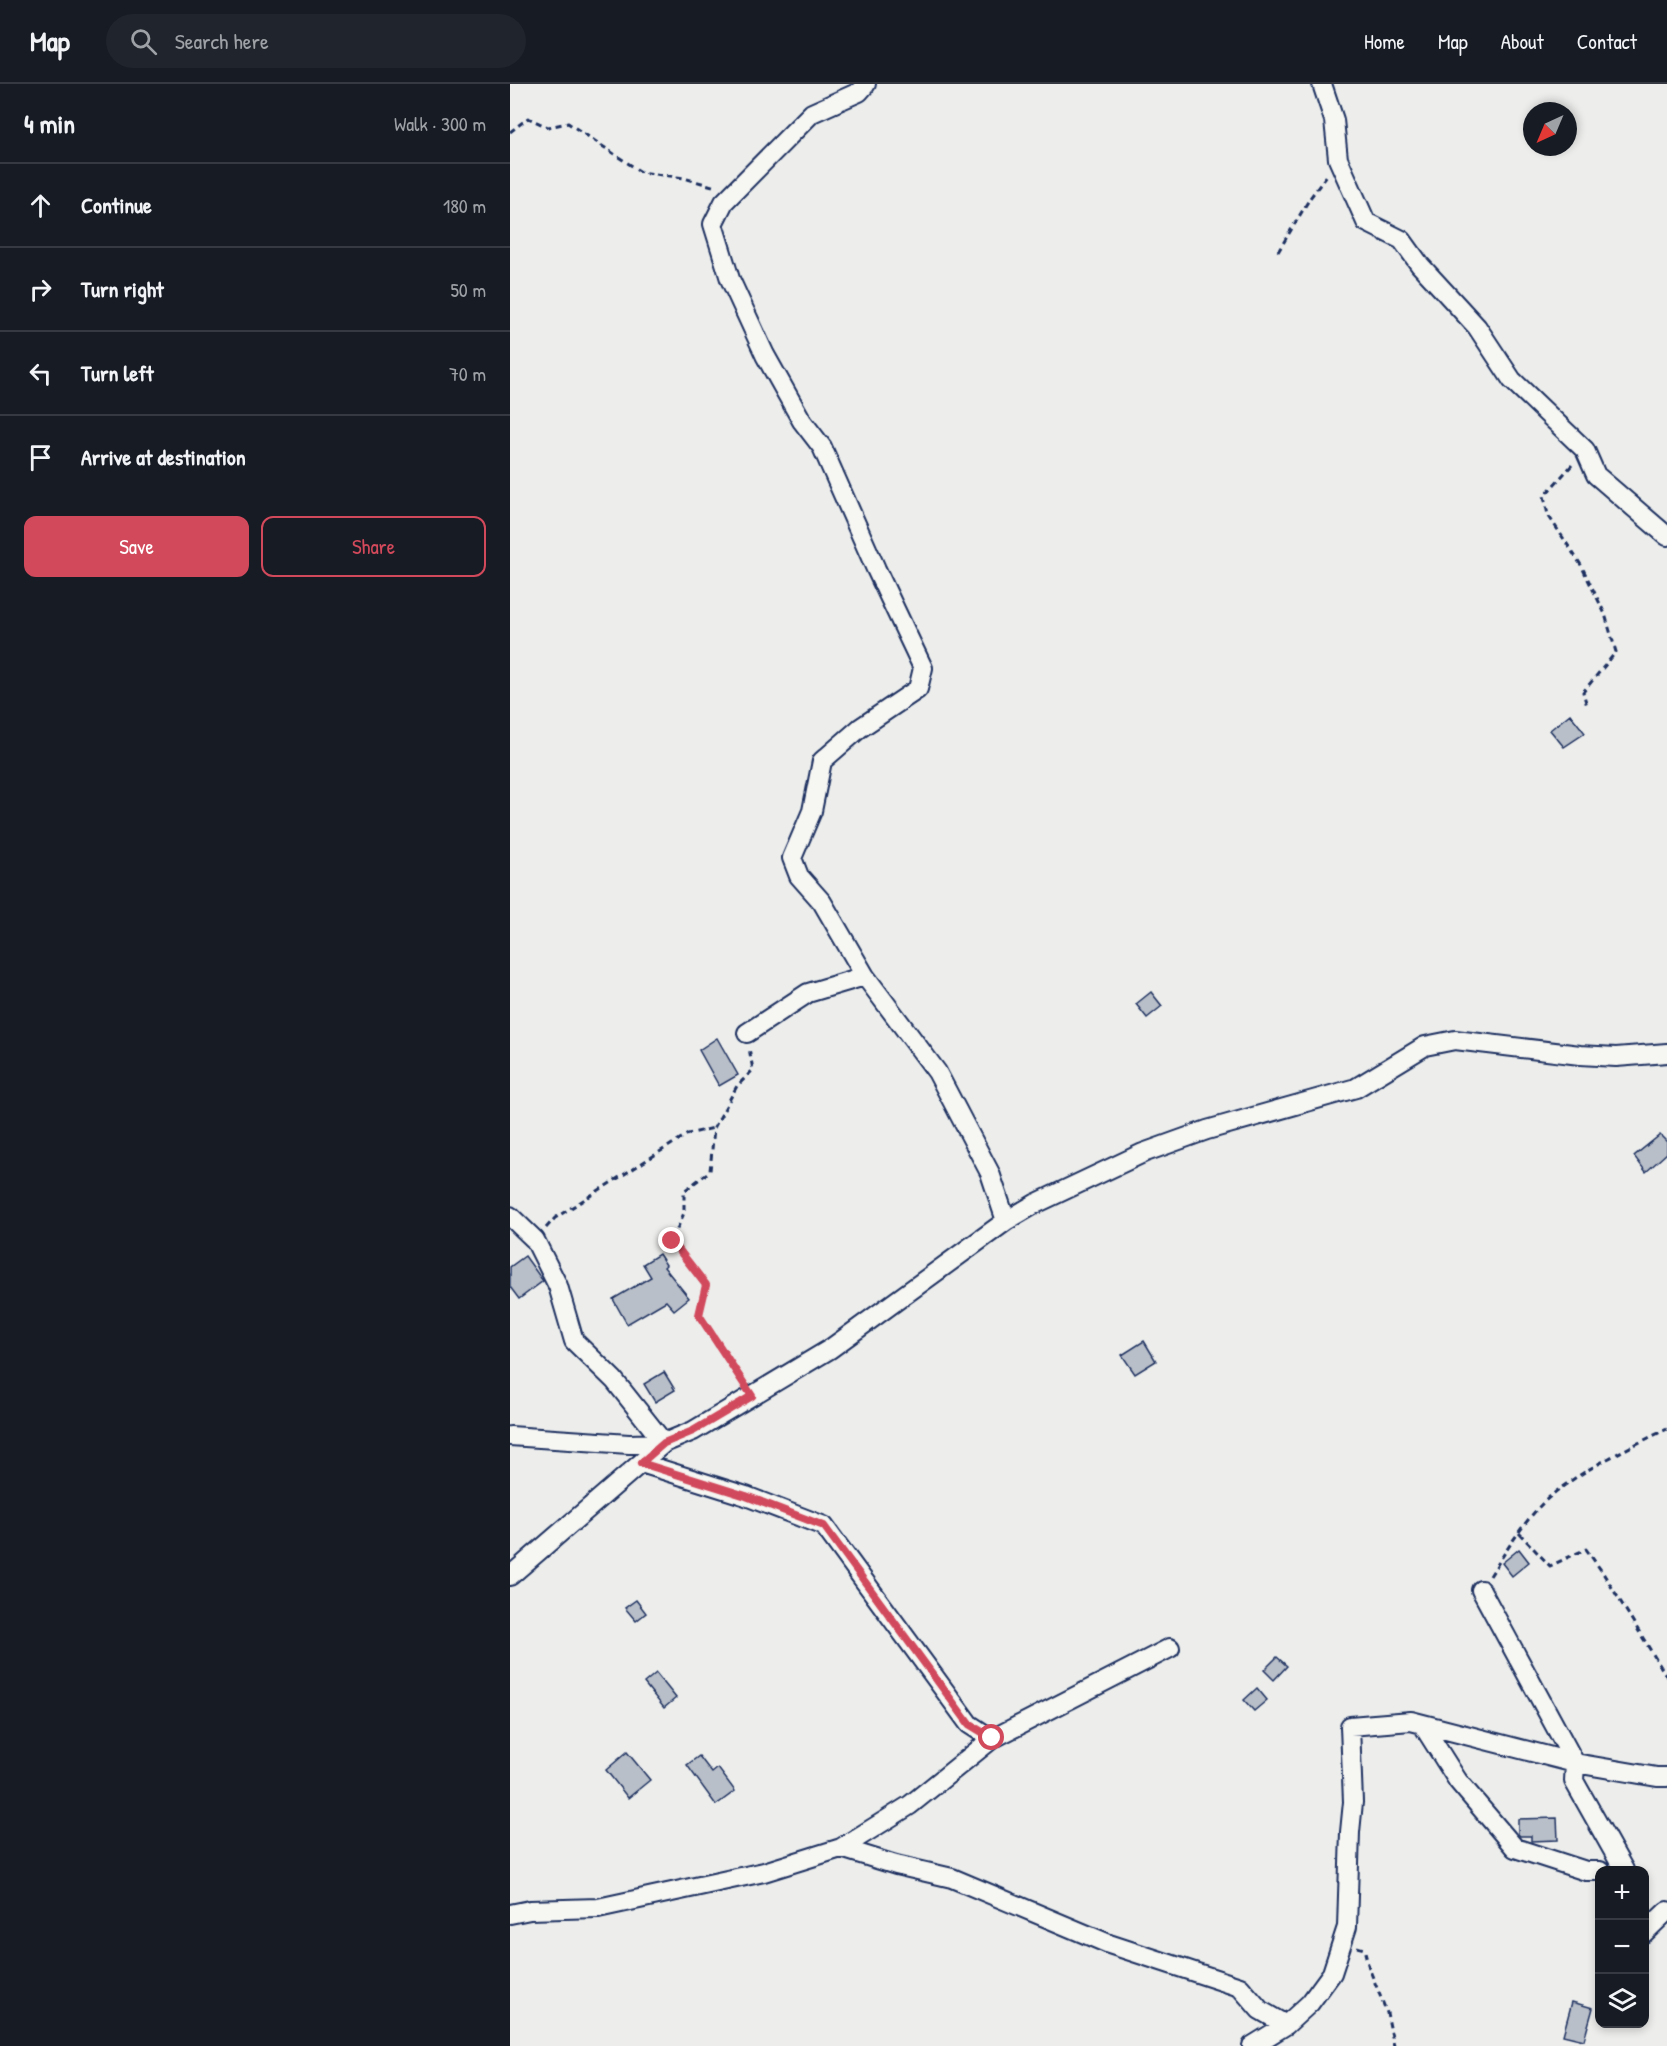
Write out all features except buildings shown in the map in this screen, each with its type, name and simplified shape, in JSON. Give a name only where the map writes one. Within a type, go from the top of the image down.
[{"type":"street","points":[[866,84],[860,92],[812,113],[724,202],[713,224],[730,279],[765,355],[802,421],[822,447],[922,668],[918,689],[860,728],[822,761],[812,810],[792,858],[799,876],[822,903],[865,976],[937,1072],[990,1173],[1006,1221]]},
{"type":"street","points":[[1322,84],[1334,120],[1338,159],[1366,222],[1402,240],[1420,265],[1478,327],[1512,380],[1586,450],[1596,475],[1667,536]]},
{"type":"street","points":[[747,1033],[808,993],[865,976]]},
{"type":"street","points":[[510,1576],[664,1443],[693,1431],[830,1349],[1006,1221],[1035,1204],[1143,1153],[1207,1130],[1356,1088],[1425,1046],[1455,1040],[1580,1055],[1616,1057],[1667,1053]]},
{"type":"street","points":[[510,1216],[535,1240],[558,1286],[574,1341],[614,1380],[664,1443]]},
{"type":"street","points":[[510,1436],[628,1444],[664,1443]]},
{"type":"street","points":[[641,1463],[746,1496],[824,1526],[969,1724],[992,1738]]},
{"type":"street","points":[[1481,1590],[1575,1763],[1574,1780],[1622,1866]]},
{"type":"street","points":[[510,1914],[550,1909],[598,1908],[619,1904],[764,1872],[841,1848],[910,1804],[992,1738],[1170,1648]]},
{"type":"street","points":[[1252,2046],[1286,2025],[1310,2002],[1332,1973],[1342,1944],[1347,1927],[1353,1802],[1350,1726],[1411,1721],[1575,1763],[1667,1777]]},
{"type":"street","points":[[1422,1724],[1458,1781],[1515,1848],[1586,1871],[1595,1871]]},
{"type":"street","points":[[841,1848],[896,1865],[952,1878],[1109,1944],[1240,1987],[1260,2010],[1286,2025]]},
{"type":"street","points":[[1649,1928],[1667,1911]]},
{"type":"path","points":[[510,132],[528,118],[548,127],[568,123],[641,172],[684,178],[734,192]]},
{"type":"path","points":[[1278,252],[1310,198],[1338,159]]},
{"type":"path","points":[[1586,450],[1544,496],[1548,515],[1581,565],[1605,614],[1616,652],[1583,692],[1587,706]]},
{"type":"path","points":[[747,1033],[753,1070],[737,1086],[714,1128],[710,1171],[684,1191],[684,1213],[672,1241],[706,1285],[699,1315],[752,1396]]},
{"type":"path","points":[[535,1240],[555,1218],[640,1163],[688,1134],[714,1128]]},
{"type":"path","points":[[1481,1590],[1518,1533],[1541,1505],[1563,1485],[1667,1429]]},
{"type":"path","points":[[1518,1533],[1550,1566],[1586,1549],[1667,1677]]},
{"type":"path","points":[[1342,1944],[1364,1949],[1387,2013],[1394,2046]]},
{"type":"route","points":[[672,1241],[706,1285],[699,1315],[752,1396],[693,1431],[664,1443],[641,1463],[746,1496],[824,1526],[969,1724],[992,1738]]}]
